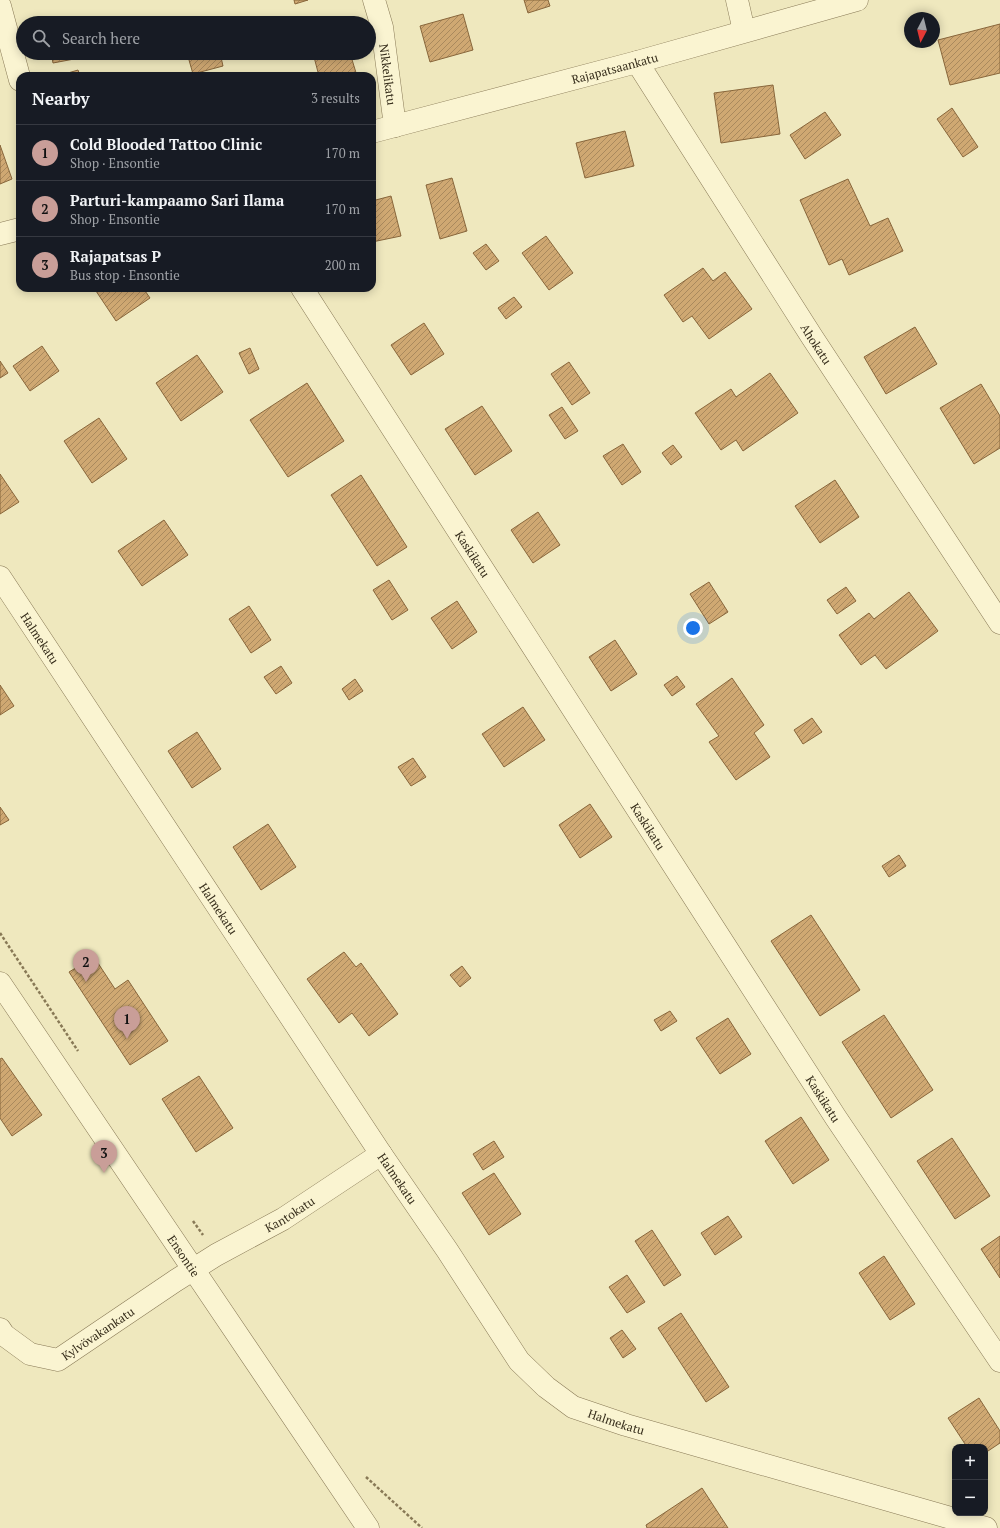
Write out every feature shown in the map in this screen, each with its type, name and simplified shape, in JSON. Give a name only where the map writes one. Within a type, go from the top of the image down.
[{"type":"street","name":"Nikkelikatu","points":[[374,0],[382,27],[395,126]]},
{"type":"street","points":[[737,0],[744,31]]},
{"type":"street","name":"Rajapatsaankatu","points":[[376,131],[637,62],[857,0]]},
{"type":"street","points":[[0,6],[18,72]]},
{"type":"street","name":"Ahokatu","points":[[637,62],[816,344],[1000,623]]},
{"type":"street","points":[[0,234],[16,230]]},
{"type":"street","name":"Kaskikatu","points":[[305,292],[836,1118],[1000,1361]]},
{"type":"street","name":"Halmekatu","points":[[0,577],[380,1154],[448,1250],[519,1361],[546,1387],[573,1407],[626,1425],[986,1528]]},
{"type":"street","name":"Ensontie","points":[[0,984],[368,1528]]},
{"type":"street","name":"Kantokatu","points":[[194,1269],[283,1219],[380,1154]]},
{"type":"street","name":"Kylvövakankatu","points":[[0,1329],[4,1335],[30,1354],[58,1360],[194,1269]]},
{"type":"building","points":[[294,0],[308,0],[295,4]]},
{"type":"building","points":[[524,0],[548,0],[550,6],[528,13]]},
{"type":"building","points":[[463,14],[473,50],[430,62],[420,26]]},
{"type":"building","points":[[1000,24],[1000,73],[950,85],[940,48],[940,39]]},
{"type":"building","points":[[52,60],[69,60],[53,63]]},
{"type":"building","points":[[189,60],[222,60],[223,66],[200,72],[192,72]]},
{"type":"building","points":[[315,60],[352,60],[356,72],[318,72]]},
{"type":"building","points":[[773,85],[780,134],[721,143],[714,93]]},
{"type":"building","points":[[952,108],[978,147],[963,157],[937,119]]},
{"type":"building","points":[[825,112],[841,135],[805,159],[790,135]]},
{"type":"building","points":[[625,131],[634,166],[585,178],[576,143]]},
{"type":"building","points":[[0,145],[12,179],[0,184]]},
{"type":"building","points":[[452,178],[467,231],[440,239],[426,185]]},
{"type":"building","points":[[848,179],[870,226],[888,218],[903,251],[849,275],[842,259],[829,265],[800,200]]},
{"type":"building","points":[[391,196],[401,236],[376,241],[376,200]]},
{"type":"building","points":[[546,236],[573,273],[549,290],[522,253]]},
{"type":"building","points":[[486,244],[499,261],[486,270],[473,253]]},
{"type":"building","points":[[703,268],[713,281],[725,272],[752,309],[709,339],[692,316],[683,322],[664,295]]},
{"type":"building","points":[[97,292],[146,292],[150,298],[116,321]]},
{"type":"building","points":[[514,297],[522,307],[506,319],[498,308]]},
{"type":"building","points":[[424,323],[444,354],[411,375],[391,345]]},
{"type":"building","points":[[915,327],[937,364],[886,394],[864,357]]},
{"type":"building","points":[[42,346],[59,371],[30,391],[13,366]]},
{"type":"building","points":[[250,348],[259,369],[249,374],[239,353]]},
{"type":"building","points":[[197,355],[223,392],[181,421],[156,383]]},
{"type":"building","points":[[0,361],[8,373],[0,378]]},
{"type":"building","points":[[569,362],[590,393],[572,405],[551,374]]},
{"type":"building","points":[[770,373],[798,413],[743,451],[736,440],[721,450],[695,413],[731,389],[736,397]]},
{"type":"building","points":[[307,383],[344,441],[288,477],[250,420]]},
{"type":"building","points":[[981,384],[1000,416],[1000,448],[974,464],[940,408]]},
{"type":"building","points":[[482,406],[512,451],[475,475],[445,429]]},
{"type":"building","points":[[562,407],[578,431],[565,439],[549,415]]},
{"type":"building","points":[[99,418],[127,459],[92,483],[64,441]]},
{"type":"building","points":[[623,444],[641,472],[622,485],[603,456]]},
{"type":"building","points":[[673,445],[682,457],[671,465],[662,453]]},
{"type":"building","points":[[0,474],[19,502],[0,514]]},
{"type":"building","points":[[361,475],[407,547],[377,566],[331,495]]},
{"type":"building","points":[[835,480],[859,517],[820,543],[795,506]]},
{"type":"building","points":[[538,512],[560,545],[533,563],[511,530]]},
{"type":"building","points":[[164,520],[188,555],[142,586],[118,551]]},
{"type":"building","points":[[389,580],[408,610],[392,620],[373,590]]},
{"type":"building","points":[[709,582],[728,612],[709,624],[690,594]]},
{"type":"building","points":[[846,587],[856,601],[837,614],[827,600]]},
{"type":"building","points":[[909,592],[938,631],[886,669],[875,655],[861,665],[839,635],[869,613],[874,619]]},
{"type":"building","points":[[457,601],[477,632],[452,649],[431,618]]},
{"type":"building","points":[[249,606],[271,640],[251,653],[229,619]]},
{"type":"building","points":[[615,640],[637,674],[611,691],[589,657]]},
{"type":"building","points":[[281,666],[292,683],[276,694],[264,677]]},
{"type":"building","points":[[677,676],[685,687],[672,696],[664,685]]},
{"type":"building","points":[[732,678],[764,725],[754,733],[770,757],[736,780],[709,742],[719,736],[696,704]]},
{"type":"building","points":[[355,679],[363,691],[349,700],[342,689]]},
{"type":"building","points":[[0,685],[14,706],[0,715]]},
{"type":"building","points":[[523,707],[545,740],[504,767],[482,734]]},
{"type":"building","points":[[812,718],[822,732],[803,744],[794,730]]},
{"type":"building","points":[[197,732],[221,769],[192,788],[168,751]]},
{"type":"building","points":[[413,758],[426,777],[411,786],[398,767]]},
{"type":"building","points":[[590,804],[612,837],[580,858],[559,825]]},
{"type":"building","points":[[0,807],[9,820],[0,825]]},
{"type":"building","points":[[268,824],[296,867],[261,890],[233,847]]},
{"type":"building","points":[[899,855],[906,866],[889,877],[882,866]]},
{"type":"building","points":[[811,915],[860,990],[820,1016],[771,941]]},
{"type":"building","points":[[344,952],[356,967],[361,963],[398,1014],[369,1036],[352,1013],[339,1023],[307,979]]},
{"type":"building","points":[[94,957],[115,989],[128,980],[168,1041],[130,1065],[69,972]]},
{"type":"building","points":[[462,966],[471,978],[460,987],[450,975]]},
{"type":"building","points":[[670,1011],[677,1021],[661,1031],[654,1020]]},
{"type":"building","points":[[884,1015],[933,1090],[891,1118],[842,1042]]},
{"type":"building","points":[[728,1018],[751,1054],[720,1074],[696,1038]]},
{"type":"building","points":[[2,1058],[42,1115],[12,1136],[0,1118],[0,1059]]},
{"type":"building","points":[[199,1076],[233,1128],[196,1152],[162,1099]]},
{"type":"building","points":[[801,1117],[829,1160],[793,1184],[765,1141]]},
{"type":"building","points":[[952,1138],[990,1196],[955,1219],[917,1161]]},
{"type":"building","points":[[494,1141],[504,1157],[483,1170],[473,1154]]},
{"type":"building","points":[[494,1173],[521,1214],[489,1235],[462,1193]]},
{"type":"building","points":[[728,1216],[742,1237],[715,1255],[701,1233]]},
{"type":"building","points":[[652,1230],[681,1275],[664,1286],[635,1241]]},
{"type":"building","points":[[1000,1236],[1000,1278],[981,1249]]},
{"type":"building","points":[[884,1256],[915,1304],[890,1320],[859,1273]]},
{"type":"building","points":[[627,1275],[645,1302],[627,1313],[609,1287]]},
{"type":"building","points":[[681,1313],[729,1387],[706,1402],[658,1328]]},
{"type":"building","points":[[622,1330],[636,1349],[623,1358],[610,1338]]},
{"type":"building","points":[[979,1398],[1000,1431],[1000,1443],[988,1451],[988,1444],[965,1444],[948,1418]]},
{"type":"building","points":[[702,1488],[728,1528],[647,1528],[646,1525]]},
{"type":"place","name":"Parturi-kampaamo Sari Ilama","points":[[86,982]]},
{"type":"place","name":"Cold Blooded Tattoo Clinic","points":[[127,1039]]},
{"type":"place","name":"Rajapatsas P","points":[[104,1173]]}]
